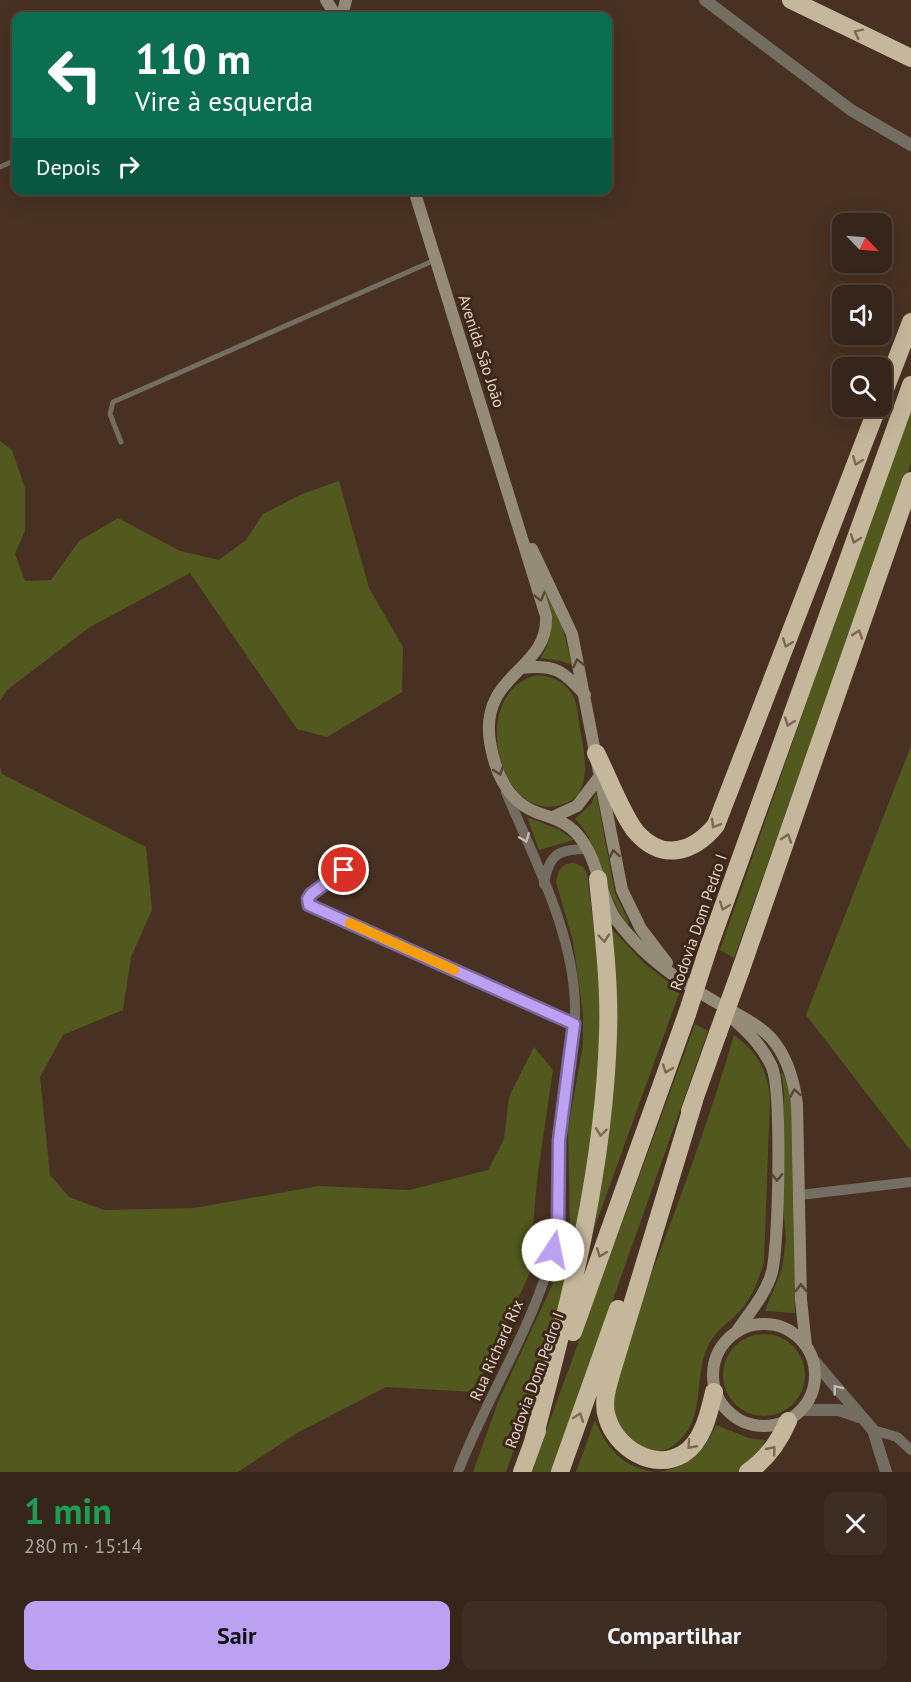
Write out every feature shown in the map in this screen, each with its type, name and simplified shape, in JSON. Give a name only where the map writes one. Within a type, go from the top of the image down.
[{"type":"highway","points":[[791,0],[911,58]]},
{"type":"highway","points":[[892,371],[911,322]]},
{"type":"highway","name":"Rodovia Dom Pedro I","points":[[522,1472],[911,385]]},
{"type":"highway","points":[[596,753],[636,832],[651,845],[669,850],[687,849],[704,840],[716,825],[874,417]]},
{"type":"highway","points":[[560,1472],[741,969],[911,481]]},
{"type":"highway","points":[[533,1442],[583,1243],[604,1105],[608,1032],[598,879]]},
{"type":"highway","points":[[694,1101],[606,1392],[606,1414],[621,1443],[634,1453],[649,1459],[667,1459],[683,1454],[696,1441],[706,1421],[714,1392]]},
{"type":"highway","points":[[748,1472],[760,1463],[780,1440],[795,1416]]},
{"type":"main road","name":"Avenida São João","points":[[416,195],[518,521]]},
{"type":"main road","points":[[518,521],[546,616],[546,627],[538,648],[500,688],[489,721],[490,745],[506,792],[522,806],[553,817],[573,830],[588,849],[610,910],[640,948],[708,998],[755,1025],[770,1037],[782,1053],[796,1096],[801,1300],[806,1346]]},
{"type":"main road","points":[[518,521],[564,613],[586,696],[621,890],[641,929],[679,978]]},
{"type":"main road","points":[[521,668],[539,666],[560,671],[586,696]]},
{"type":"main road","points":[[553,817],[577,806],[600,776]]},
{"type":"main road","points":[[708,998],[758,1043],[773,1070],[778,1099],[776,1246],[772,1274],[760,1298],[737,1331],[717,1354],[712,1372],[714,1392],[725,1409],[738,1421],[754,1427],[772,1427],[795,1416],[810,1397],[814,1380],[814,1361],[806,1346],[796,1334],[782,1326],[767,1323],[751,1325],[737,1331]]},
{"type":"street","points":[[705,0],[851,110],[911,145]]},
{"type":"street","points":[[712,0],[724,15]]},
{"type":"street","name":"Rua Richard Rix","points":[[458,1472],[548,1270],[558,1230],[559,1140],[574,1024],[575,1006],[569,963],[544,885],[506,792]]},
{"type":"street","points":[[544,885],[547,866],[556,855],[567,850],[588,849]]},
{"type":"street","points":[[800,1195],[911,1182]]},
{"type":"street","points":[[814,1361],[860,1418],[873,1430],[897,1437],[911,1450]]},
{"type":"street","points":[[795,1416],[839,1410],[860,1418]]},
{"type":"street","points":[[873,1430],[886,1472]]},
{"type":"lane","points":[[121,442],[110,414],[113,402],[435,260]]},
{"type":"lane","points":[[344,870],[311,894],[308,899],[309,905],[574,1024]]},
{"type":"green space","points":[[911,404],[911,463],[734,958],[720,950]]},
{"type":"green space","points":[[0,441],[12,450],[25,488],[25,531],[15,554],[25,581],[51,580],[79,541],[118,518],[180,551],[219,560],[246,540],[263,514],[302,494],[339,481],[369,588],[403,647],[402,692],[327,737],[297,729],[190,573],[90,627],[7,690],[0,701]]},
{"type":"green space","points":[[531,553],[561,621],[572,665],[540,658],[547,646],[550,620],[545,593]]},
{"type":"green space","points":[[537,675],[557,680],[572,694],[577,707],[584,752],[582,786],[577,795],[568,802],[556,806],[535,804],[518,793],[506,774],[499,751],[497,727],[503,704],[516,686]]},
{"type":"green space","points":[[911,746],[911,1151],[806,1015]]},
{"type":"green space","points":[[0,767],[2,774],[146,847],[152,910],[131,957],[123,1010],[63,1035],[40,1077],[50,1175],[69,1197],[104,1210],[194,1208],[319,1186],[409,1190],[488,1170],[504,1139],[509,1097],[534,1047],[553,1070],[537,1179],[529,1275],[474,1392],[386,1387],[297,1433],[238,1472],[0,1472]]},
{"type":"green space","points":[[596,792],[615,893],[629,922],[628,925],[613,899],[592,844],[575,819],[591,804]]},
{"type":"green space","points":[[527,817],[558,829],[574,840],[539,850]]},
{"type":"green space","points":[[574,863],[583,867],[587,873],[600,981],[601,1027],[592,1173],[552,1342],[506,1472],[473,1472],[498,1402],[561,1266],[570,1228],[568,1128],[583,1045],[583,1013],[573,941],[556,882],[559,870],[566,864]]},
{"type":"green space","points":[[611,928],[645,964],[680,991],[594,1229],[603,1174]]},
{"type":"green space","points":[[695,1024],[708,1031],[552,1472],[531,1472]]},
{"type":"green space","points":[[734,1035],[760,1062],[770,1099],[764,1261],[751,1295],[708,1346],[703,1359],[698,1399],[691,1425],[684,1436],[673,1446],[652,1451],[631,1442],[620,1429],[614,1404],[616,1381],[631,1327],[698,1148]]},
{"type":"green space","points":[[781,1073],[789,1088],[791,1102],[795,1313],[765,1311],[782,1269],[786,1239],[782,1196],[784,1093]]},
{"type":"green space","points":[[764,1334],[780,1337],[793,1346],[802,1359],[805,1375],[802,1391],[793,1404],[780,1413],[764,1416],[748,1413],[735,1404],[726,1391],[723,1375],[726,1359],[735,1346],[748,1337]]},
{"type":"green space","points":[[595,1420],[605,1440],[617,1455],[633,1466],[655,1472],[576,1472]]},
{"type":"green space","points":[[716,1425],[749,1438],[765,1440],[748,1467],[739,1472],[660,1472],[688,1462],[701,1450]]},
{"type":"slow traffic","points":[[350,923],[454,970]]},
{"type":"route","points":[[344,870],[311,894],[308,899],[309,905],[574,1024],[573,1049],[563,1097],[559,1140],[558,1230],[553,1250]]}]
